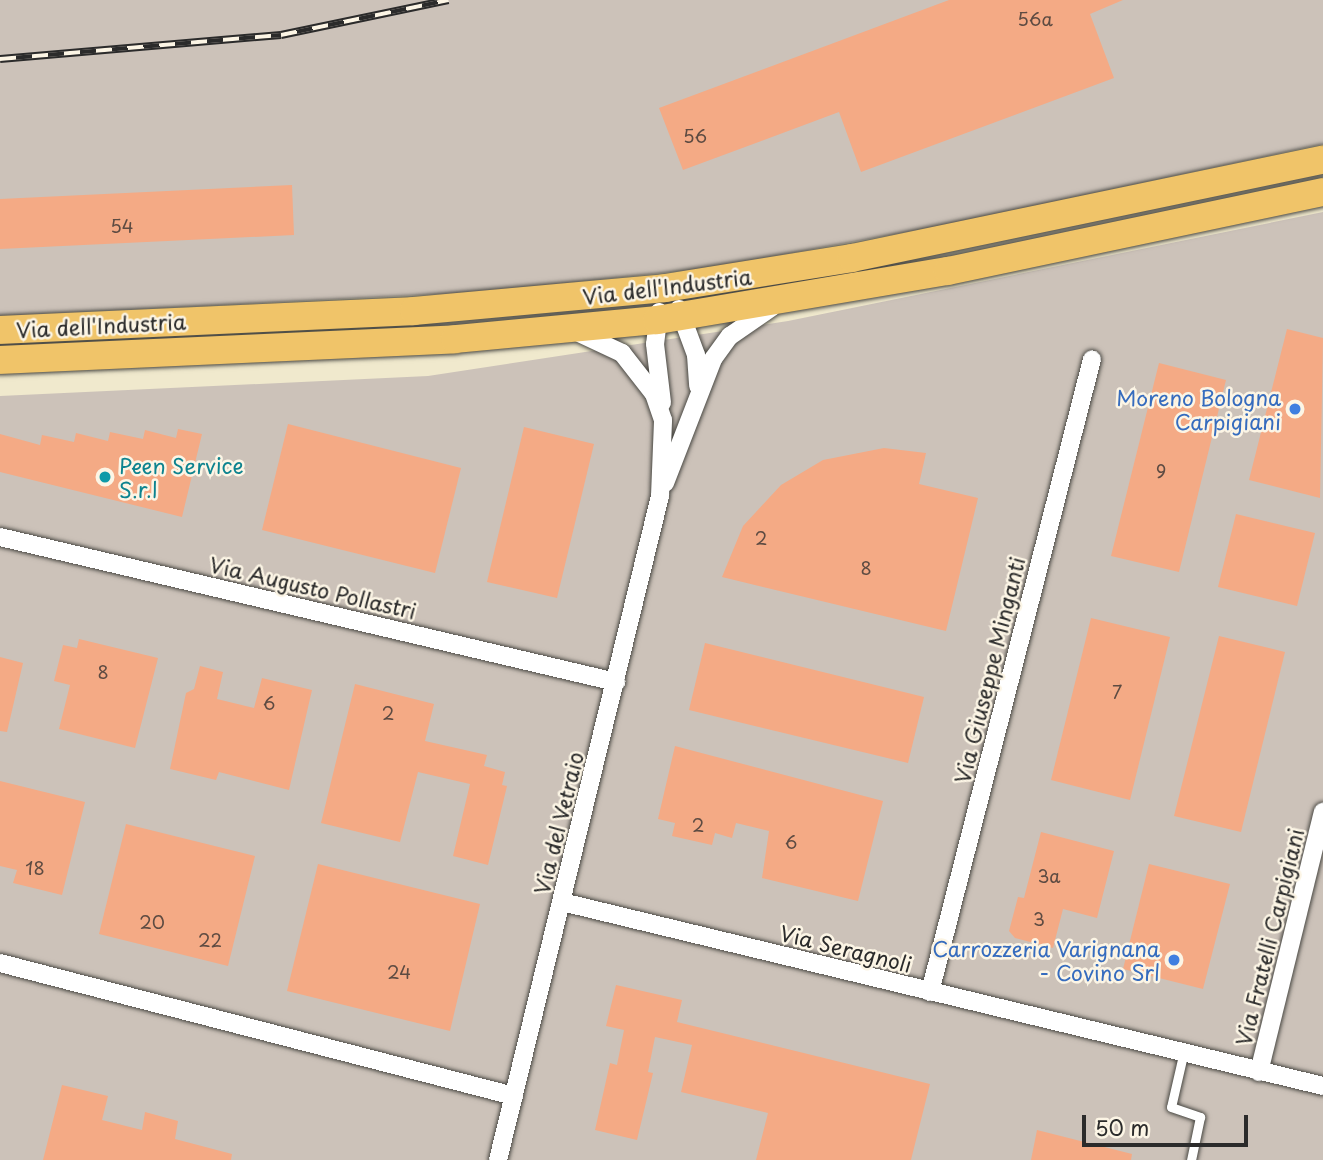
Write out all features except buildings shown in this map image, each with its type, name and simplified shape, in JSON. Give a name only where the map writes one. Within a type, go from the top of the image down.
[{"type":"main road","name":"Via dell'Industria","points":[[0,330],[414,311],[665,288],[852,258],[1323,160]]},
{"type":"main road","name":"Via dell'Industria","points":[[0,360],[571,329],[670,318],[780,302],[1323,192]]},
{"type":"street","name":"Via del Vetraio","points":[[665,288],[670,318],[696,355],[698,390]]},
{"type":"street","name":"Via del Vetraio","points":[[660,496],[670,318],[665,288]]},
{"type":"street","name":"Via del Vetraio","points":[[498,1160],[660,496],[681,449],[698,390],[730,336],[780,302]]},
{"type":"street","name":"Via del Vetraio","points":[[571,329],[622,354],[643,375],[663,420]]},
{"type":"street","name":"Via Giuseppe Minganti","points":[[930,992],[1093,359]]},
{"type":"street","name":"Via Augusto Pollastri","points":[[0,537],[616,682]]},
{"type":"street","name":"Via Fratelli Carpigiani","points":[[1259,1072],[1323,812]]},
{"type":"street","name":"Via Seragnoli","points":[[562,902],[1184,1055],[1323,1086]]},
{"type":"street","points":[[0,963],[514,1096]]},
{"type":"lane","points":[[1184,1055],[1171,1107],[1200,1117],[1191,1160]]},
{"type":"shaded area","points":[[0,0],[1323,0],[1323,144],[945,225],[709,268],[479,292],[0,316]]},
{"type":"shaded area","points":[[1323,212],[1323,1160],[0,1160],[0,396],[428,376],[788,321]]},
{"type":"railway","points":[[0,59],[281,35],[448,0]]},
{"type":"place","name":"Moreno Bologna Carpigiani","points":[[1295,409]]},
{"type":"place","name":"Peen Service S.r.l","points":[[105,477]]},
{"type":"place","name":"Carrozzeria Varignana - Covino Srl","points":[[1174,960]]}]
